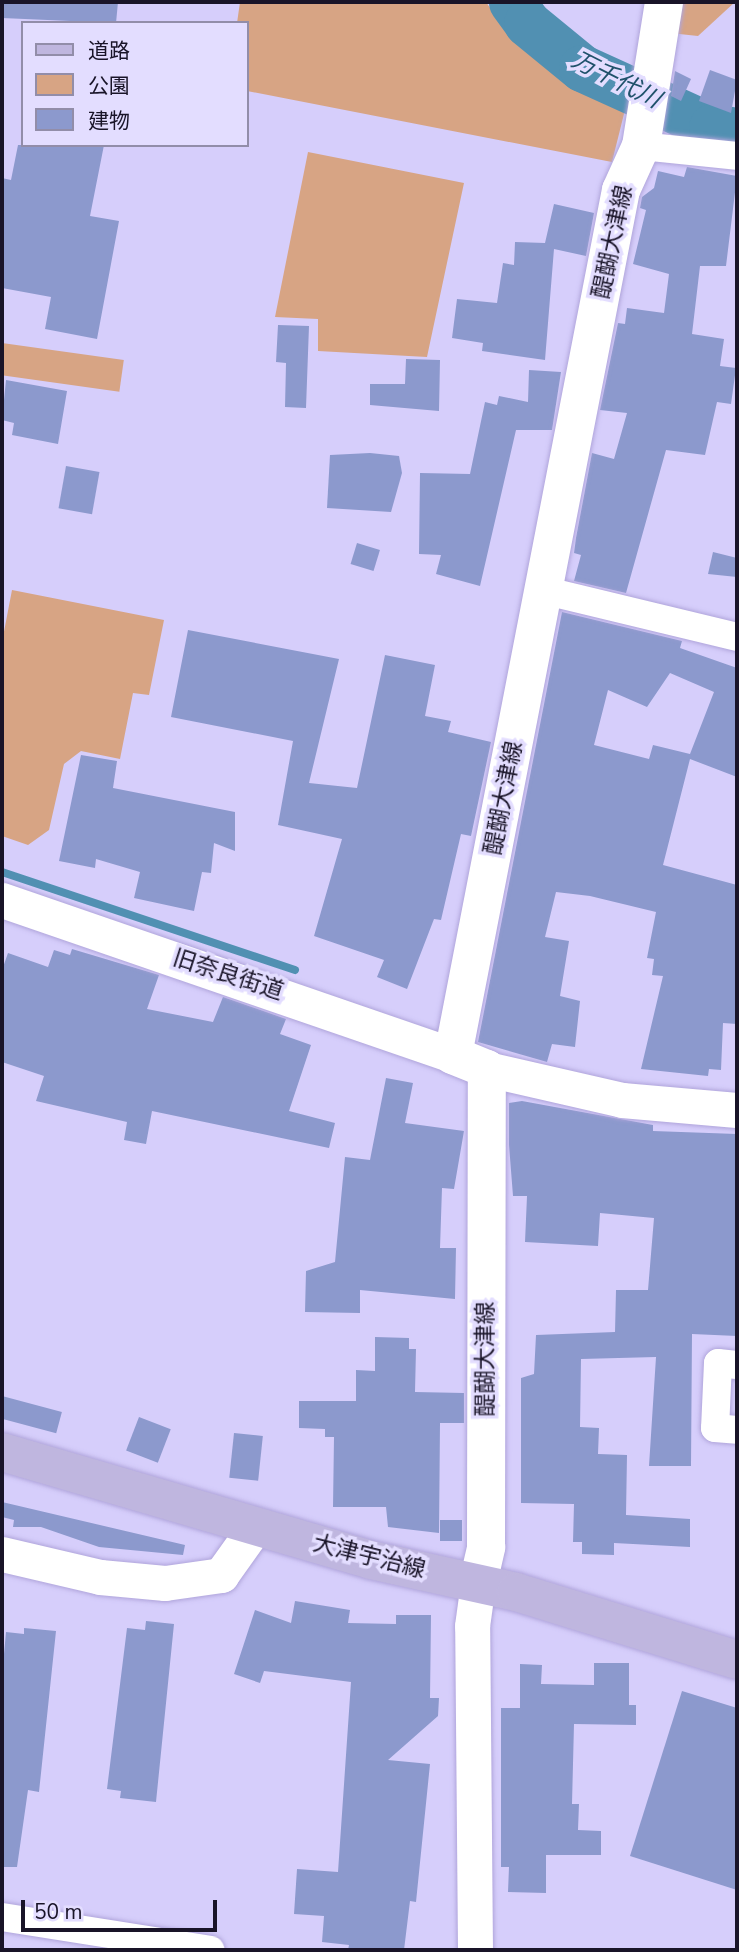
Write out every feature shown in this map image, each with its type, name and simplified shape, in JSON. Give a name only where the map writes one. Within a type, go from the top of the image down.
[{"type":"main road","name":"醍醐大津線","points":[[478,1583],[486,1547],[470,1062],[546,591],[621,190],[646,115],[664,2]]},
{"type":"main road","name":"大津宇治線","points":[[2,1452],[256,1527],[478,1583],[737,1660]]},
{"type":"street","points":[[646,115],[737,156]]},
{"type":"street","points":[[546,591],[737,637]]},
{"type":"street","name":"旧奈良街道","points":[[2,900],[470,1062],[587,1094],[737,1110]]},
{"type":"street","points":[[737,1365],[718,1363],[715,1428],[737,1430]]},
{"type":"street","points":[[2,1554],[100,1577],[165,1583],[221,1575],[256,1527]]},
{"type":"street","points":[[475,1950],[472,1626],[478,1583]]},
{"type":"street","points":[[2,1917],[210,1950]]},
{"type":"green space","points":[[240,2],[486,2],[511,38],[558,76],[626,106],[612,162],[248,91],[248,21],[237,21]]},
{"type":"green space","points":[[674,2],[735,2],[698,36],[670,33]]},
{"type":"green space","points":[[308,152],[464,183],[427,357],[318,351],[318,319],[275,317]]},
{"type":"green space","points":[[2,343],[124,360],[119,392],[2,375]]},
{"type":"green space","points":[[12,590],[164,620],[149,695],[133,693],[120,759],[81,751],[64,764],[49,830],[28,845],[2,836],[2,642]]},
{"type":"building","points":[[2,2],[118,2],[116,21],[2,18]]},
{"type":"building","points":[[710,70],[737,80],[731,113],[699,101]]},
{"type":"building","points":[[675,71],[691,79],[681,101],[671,96]]},
{"type":"building","points":[[18,145],[104,147],[90,216],[119,221],[97,339],[45,329],[51,297],[2,288],[2,178],[11,180]]},
{"type":"building","points":[[687,167],[737,176],[726,266],[700,266],[692,334],[724,339],[720,366],[736,368],[731,404],[717,402],[705,455],[666,450],[626,593],[574,581],[581,555],[574,553],[576,538],[592,453],[614,459],[627,413],[600,410],[618,323],[625,324],[627,308],[664,313],[669,274],[633,264],[646,210],[640,208],[642,197],[654,188],[658,171],[684,177]]},
{"type":"building","points":[[554,204],[594,213],[586,256],[554,249],[545,360],[482,351],[483,343],[452,338],[457,299],[497,303],[503,263],[514,265],[515,242],[545,243]]},
{"type":"building","points":[[278,325],[309,326],[306,408],[285,407],[286,363],[276,362]]},
{"type":"building","points":[[406,359],[440,360],[439,411],[370,405],[370,384],[405,384]]},
{"type":"building","points":[[529,370],[561,372],[552,430],[516,430],[480,586],[436,574],[441,555],[419,554],[420,473],[470,474],[485,402],[497,405],[499,396],[528,402]]},
{"type":"building","points":[[6,380],[67,391],[58,444],[12,435],[14,423],[2,420]]},
{"type":"building","points":[[370,453],[399,456],[402,473],[391,512],[327,508],[330,455]]},
{"type":"building","points":[[66,466],[99,472],[92,514],[59,508]]},
{"type":"building","points":[[357,543],[380,550],[374,571],[351,564]]},
{"type":"building","points":[[713,552],[737,558],[737,577],[708,574]]},
{"type":"building","points":[[562,612],[682,641],[680,648],[737,668],[737,777],[690,759],[663,865],[737,885],[737,1024],[723,1023],[721,1070],[709,1069],[708,1076],[641,1069],[663,976],[652,975],[654,959],[647,958],[656,912],[590,896],[556,892],[545,937],[569,941],[560,996],[580,1001],[575,1047],[552,1044],[547,1062],[478,1042]],"holes":[[[670,673],[714,692],[690,754],[653,745],[649,759],[594,745],[608,690],[647,707]]]},
{"type":"building","points":[[188,630],[339,659],[309,783],[357,788],[385,655],[435,665],[425,716],[451,721],[448,732],[491,742],[471,836],[461,834],[441,920],[434,919],[407,989],[377,977],[384,960],[314,936],[342,839],[278,825],[293,741],[171,717]]},
{"type":"building","points":[[81,755],[117,761],[113,788],[235,812],[235,851],[214,843],[211,873],[202,872],[194,911],[134,898],[140,872],[96,859],[95,868],[59,861]]},
{"type":"building","points":[[72,949],[159,975],[147,1009],[213,1022],[223,997],[286,1019],[280,1034],[311,1045],[289,1111],[335,1123],[329,1148],[152,1111],[146,1144],[124,1140],[127,1122],[36,1101],[44,1076],[2,1062],[2,970],[8,953],[48,967],[54,950],[70,955]]},
{"type":"building","points":[[386,1078],[413,1083],[405,1123],[464,1131],[454,1189],[442,1188],[440,1248],[456,1248],[455,1299],[360,1290],[360,1313],[305,1312],[306,1271],[335,1262],[345,1157],[370,1160]]},
{"type":"building","points":[[522,1101],[653,1125],[653,1131],[737,1134],[737,1336],[692,1334],[691,1466],[649,1466],[656,1357],[581,1359],[580,1427],[599,1428],[598,1454],[627,1455],[626,1515],[690,1519],[690,1547],[614,1543],[614,1555],[582,1554],[582,1542],[573,1542],[574,1504],[521,1503],[521,1378],[534,1374],[536,1335],[615,1332],[616,1290],[648,1290],[654,1218],[600,1213],[598,1246],[525,1242],[527,1196],[513,1196],[509,1145],[509,1103]]},
{"type":"building","points":[[375,1337],[409,1338],[409,1349],[416,1349],[415,1392],[464,1393],[464,1423],[440,1423],[439,1533],[388,1527],[386,1507],[333,1507],[334,1437],[325,1437],[325,1429],[299,1428],[299,1401],[356,1401],[356,1370],[375,1371]]},
{"type":"building","points":[[2,1396],[62,1412],[56,1433],[2,1419]]},
{"type":"building","points":[[139,1417],[171,1429],[158,1463],[126,1451]]},
{"type":"building","points":[[234,1433],[263,1436],[258,1481],[229,1478]]},
{"type":"building","points":[[2,1502],[185,1545],[183,1555],[99,1547],[41,1527],[13,1527],[14,1520],[2,1517]]},
{"type":"building","points":[[440,1520],[462,1520],[462,1541],[440,1541]]},
{"type":"building","points":[[295,1601],[350,1610],[348,1623],[396,1624],[396,1615],[431,1615],[430,1698],[439,1698],[438,1716],[388,1760],[430,1764],[416,1902],[410,1901],[404,1950],[348,1950],[349,1945],[322,1942],[324,1916],[294,1914],[297,1869],[338,1872],[351,1682],[264,1671],[260,1683],[234,1674],[255,1610],[291,1623]]},
{"type":"building","points":[[146,1621],[174,1624],[156,1802],[120,1798],[121,1791],[107,1789],[127,1628],[145,1630]]},
{"type":"building","points":[[24,1628],[56,1631],[39,1792],[28,1790],[17,1867],[2,1867],[2,1676],[6,1632],[24,1634]]},
{"type":"building","points":[[594,1663],[629,1663],[629,1705],[636,1705],[636,1725],[574,1724],[572,1804],[579,1804],[578,1830],[601,1831],[601,1855],[546,1855],[546,1893],[508,1892],[509,1867],[501,1867],[501,1708],[520,1708],[520,1664],[542,1665],[541,1684],[594,1685]]},
{"type":"building","points":[[682,1691],[737,1708],[737,1890],[630,1856]]},
{"type":"waterway","name":"万千代川","points":[[512,2],[527,23],[582,68],[712,127],[737,131]]},
{"type":"waterway","points":[[2,872],[295,970]]}]
